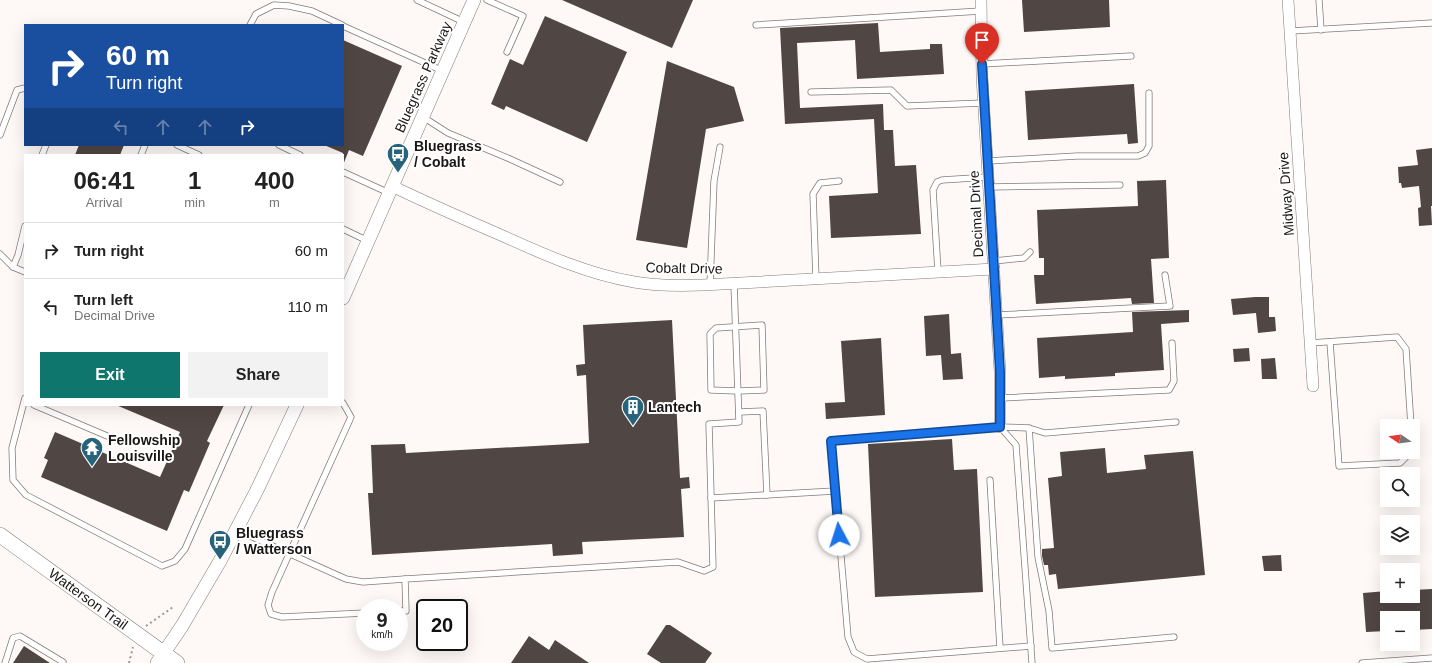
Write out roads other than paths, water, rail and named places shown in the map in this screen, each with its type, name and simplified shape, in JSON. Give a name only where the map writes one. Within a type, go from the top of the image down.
[{"type":"main road","name":"Watterson Trail","points":[[0,535],[160,658],[177,663]]},
{"type":"street","name":"Bluegrass Parkway","points":[[344,296],[474,0]]},
{"type":"street","name":"Midway Drive","points":[[1288,0],[1313,386]]},
{"type":"street","name":"Decimal Drive","points":[[981,6],[984,103],[1000,372],[1000,427]]},
{"type":"street","name":"Cobalt Drive","points":[[391,190],[515,242],[588,270],[634,282],[676,286],[734,284],[938,272],[994,265]]},
{"type":"street","points":[[160,658],[182,626],[237,530],[297,406]]},
{"type":"lane","points":[[417,0],[465,22]]},
{"type":"lane","points":[[487,0],[523,16],[507,52]]},
{"type":"lane","points":[[1319,0],[1321,30]]},
{"type":"lane","points":[[251,24],[256,14],[274,5],[289,6],[312,12],[340,24]]},
{"type":"lane","points":[[756,25],[981,6]]},
{"type":"lane","points":[[1291,31],[1432,23]]},
{"type":"lane","points":[[344,26],[443,71]]},
{"type":"lane","points":[[982,64],[1131,56]]},
{"type":"lane","points":[[0,136],[17,90],[24,88]]},
{"type":"lane","points":[[811,92],[890,90],[907,106],[984,103]]},
{"type":"lane","points":[[988,160],[1077,156],[1138,156],[1145,153],[1149,146],[1149,93]]},
{"type":"lane","points":[[423,117],[448,133],[560,182]]},
{"type":"lane","points":[[179,146],[197,154]]},
{"type":"lane","points":[[281,146],[298,154]]},
{"type":"lane","points":[[710,285],[714,181],[720,147]]},
{"type":"lane","points":[[344,172],[391,190]]},
{"type":"lane","points":[[938,272],[933,190],[937,182],[942,180],[1120,185]]},
{"type":"lane","points":[[816,280],[813,194],[820,183],[839,181]]},
{"type":"lane","points":[[344,229],[368,241]]},
{"type":"lane","points":[[13,267],[24,233]]},
{"type":"lane","points":[[994,265],[1024,258],[1030,252]]},
{"type":"lane","points":[[0,254],[13,267],[24,272]]},
{"type":"lane","points":[[18,255],[24,258]]},
{"type":"lane","points":[[997,315],[1170,306],[1165,275]]},
{"type":"lane","points":[[237,530],[346,579],[363,582],[678,562],[704,571],[712,567],[709,424],[739,422],[734,284]]},
{"type":"lane","points":[[762,325],[764,390],[711,390],[710,334],[716,328],[735,327],[762,325]]},
{"type":"lane","points":[[1310,343],[1396,337],[1406,349],[1410,419]]},
{"type":"lane","points":[[1330,342],[1339,466],[1400,463],[1404,459]]},
{"type":"lane","points":[[1000,398],[1169,390],[1174,381],[1172,343]]},
{"type":"lane","points":[[24,404],[12,448],[13,480],[26,494],[162,566],[175,561],[185,549],[249,406]]},
{"type":"lane","points":[[344,405],[351,417],[289,553],[268,605],[271,614],[282,617],[356,613]]},
{"type":"lane","points":[[36,406],[119,441]]},
{"type":"lane","points":[[739,412],[763,411],[767,495]]},
{"type":"lane","points":[[1031,646],[867,658],[854,652],[848,637],[831,441],[1000,427],[1029,428],[1045,433],[1176,422]]},
{"type":"lane","points":[[1000,427],[1016,445],[1032,663]]},
{"type":"lane","points":[[1029,428],[1038,557],[1049,611],[1052,648],[1174,637]]},
{"type":"lane","points":[[990,480],[1000,648]]},
{"type":"lane","points":[[711,498],[835,491]]},
{"type":"lane","points":[[405,579],[406,599]]},
{"type":"lane","points":[[5,663],[13,638],[20,636],[62,662]]},
{"type":"lane","points":[[1362,663],[1432,658]]},
{"type":"place","name":"Bluegrass / Cobalt","points":[[398,174]]},
{"type":"place","name":"Lantech","points":[[633,426]]},
{"type":"place","name":"Fellowship Louisville","points":[[92,468]]},
{"type":"place","name":"Bluegrass / Watterson","points":[[220,560]]}]
